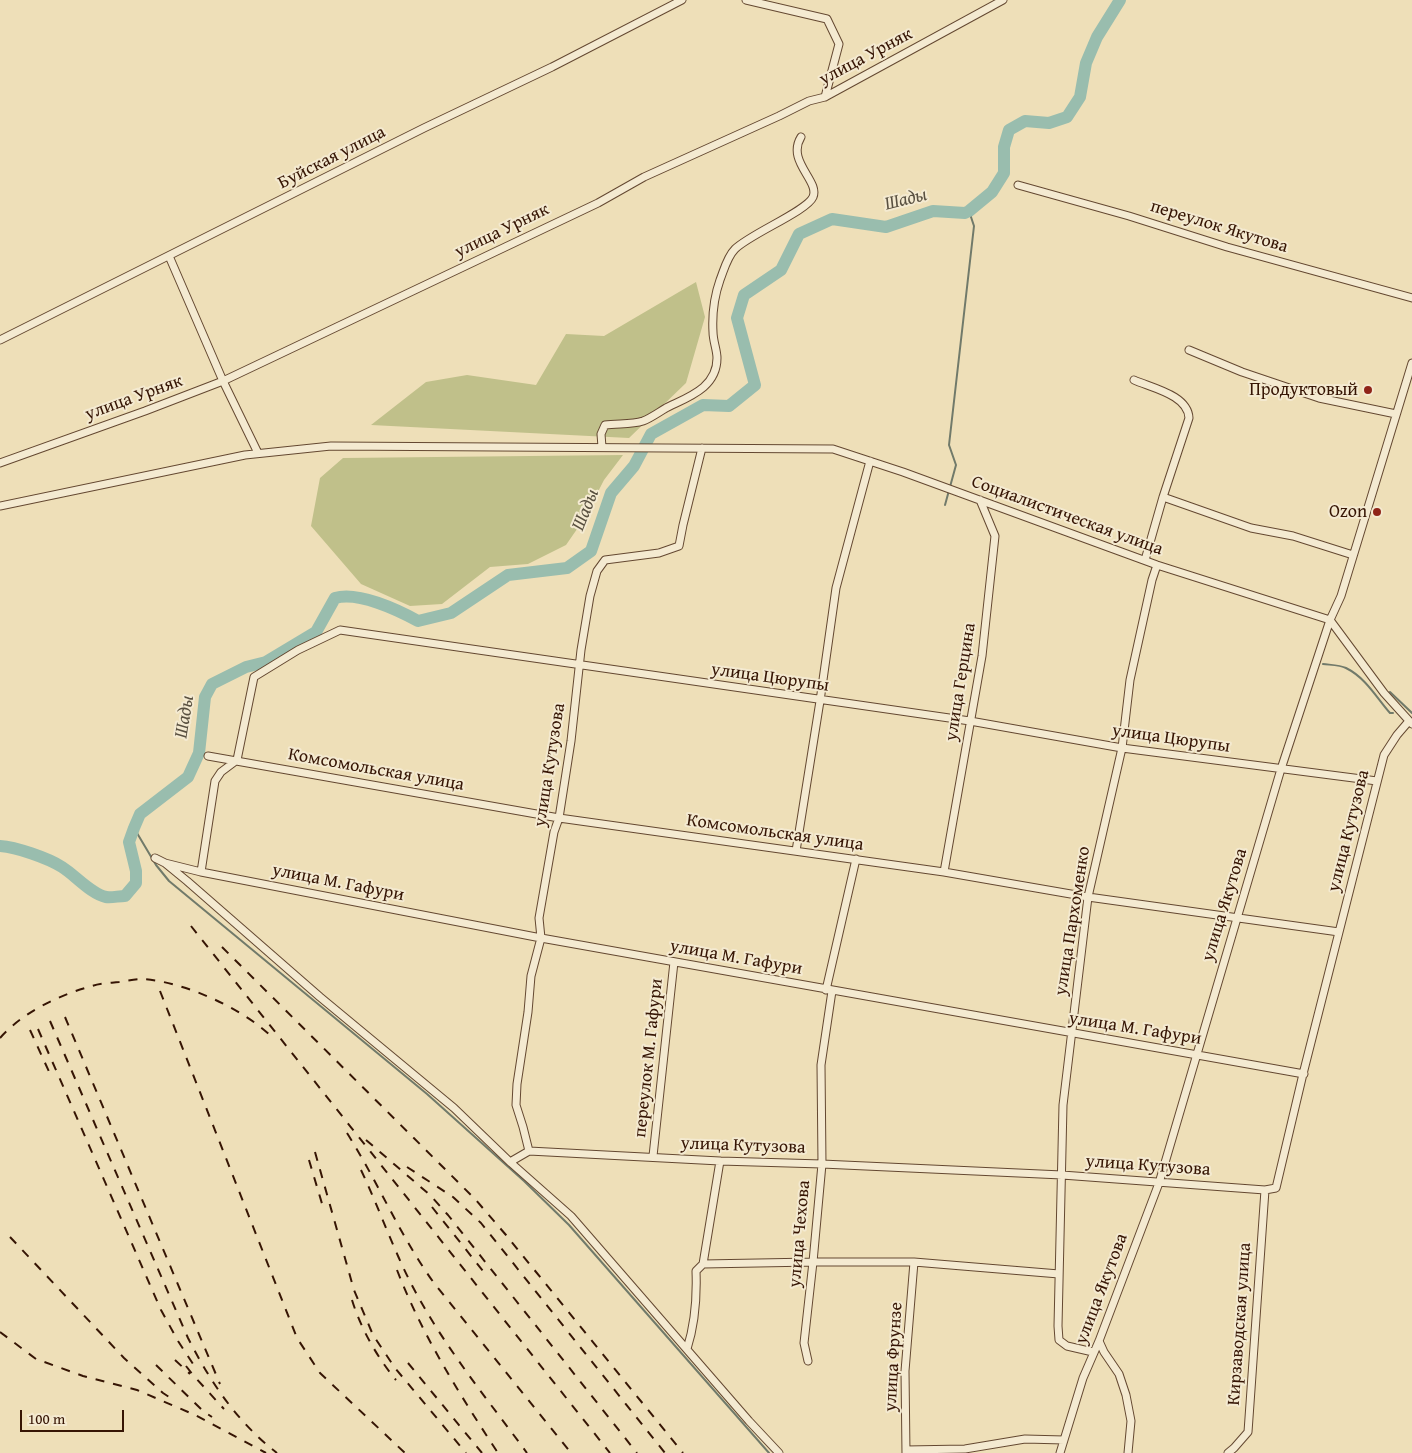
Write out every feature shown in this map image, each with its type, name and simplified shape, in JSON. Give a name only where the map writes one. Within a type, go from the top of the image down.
[{"type":"street","points":[[746,0],[827,19],[839,44],[825,97]]},
{"type":"street","name":"улица Урняк","points":[[0,463],[223,381],[598,203],[644,177],[752,129],[809,101],[825,97],[1003,0]]},
{"type":"street","name":"Буйская улица","points":[[0,340],[424,128],[552,68],[678,1]]},
{"type":"street","points":[[602,447],[601,434],[605,425],[643,421],[694,395],[709,382],[715,372],[717,358],[713,332],[713,306],[727,261],[734,250],[756,234],[796,212],[814,196],[814,188],[797,154],[798,142],[801,137]]},
{"type":"street","name":"переулок Якутова","points":[[1018,185],[1129,216],[1227,247],[1412,298]]},
{"type":"street","points":[[169,256],[223,381],[258,452]]},
{"type":"street","points":[[1189,350],[1242,372],[1319,398],[1396,414]]},
{"type":"street","name":"улица Якутова","points":[[1060,1453],[1093,1352],[1099,1341],[1159,1183],[1195,1054],[1280,769],[1330,620],[1341,596],[1412,363]]},
{"type":"street","points":[[1134,380],[1175,397],[1184,404],[1189,412],[1189,418],[1145,560]]},
{"type":"street","name":"Социалистическая улица","points":[[0,506],[258,452],[331,446],[833,448],[954,490],[1157,565],[1330,620]]},
{"type":"street","name":"улица Кутузова","points":[[702,448],[679,546],[659,553],[605,560],[597,571],[590,596],[559,818],[553,840],[539,918],[541,938],[531,976],[528,1012],[517,1084],[516,1105],[529,1151],[653,1156],[720,1162],[822,1164],[1062,1175],[1265,1190],[1276,1188],[1384,755],[1397,735],[1410,723]]},
{"type":"street","points":[[796,851],[836,588],[870,461]]},
{"type":"street","points":[[1163,497],[1251,528],[1293,536],[1352,556]]},
{"type":"street","name":"улица Герцина","points":[[944,872],[982,656],[995,536],[980,500]]},
{"type":"street","name":"улица Пархоменко","points":[[1093,1352],[1068,1346],[1059,1340],[1063,1105],[1088,897],[1122,748],[1130,680],[1157,565]]},
{"type":"street","points":[[1330,620],[1384,694],[1410,723]]},
{"type":"street","name":"улица Цюрупы","points":[[237,760],[254,677],[298,650],[340,630],[970,721],[1122,748],[1378,781]]},
{"type":"street","name":"Комсомольская улица","points":[[208,756],[559,818],[944,872],[1088,897],[1339,932]]},
{"type":"street","points":[[201,872],[215,780],[221,772],[237,760]]},
{"type":"street","points":[[155,858],[165,863],[320,997],[448,1102],[510,1162],[570,1216],[779,1453]]},
{"type":"street","name":"улица Чехова","points":[[808,1361],[804,1343],[822,1164],[821,1065],[829,990],[856,860]]},
{"type":"street","name":"улица М. Гафури","points":[[165,863],[201,872],[541,938],[1071,1034],[1304,1074]]},
{"type":"street","name":"переулок М. Гафури","points":[[653,1156],[674,962]]},
{"type":"street","points":[[510,1162],[529,1151]]},
{"type":"street","points":[[687,1349],[693,1325],[697,1288],[696,1271],[702,1264],[720,1162]]},
{"type":"street","name":"Кирзаводская улица","points":[[1228,1453],[1248,1432],[1265,1190]]},
{"type":"street","points":[[702,1264],[914,1262],[1060,1274]]},
{"type":"street","name":"улица Фрунзе","points":[[906,1452],[906,1372],[914,1262]]},
{"type":"street","points":[[1099,1341],[1119,1374],[1126,1395],[1131,1421],[1128,1453]]},
{"type":"street","points":[[906,1452],[966,1450],[1025,1439],[1064,1440]]},
{"type":"green space","points":[[696,282],[705,317],[686,383],[629,438],[371,425],[426,382],[467,375],[536,385],[566,334],[604,336]]},
{"type":"green space","points":[[623,455],[604,480],[584,519],[566,545],[528,564],[490,567],[442,604],[410,606],[361,584],[311,526],[320,478],[343,458]]},
{"type":"waterway","name":"Шады","points":[[0,846],[23,851],[56,864],[100,895],[108,897],[125,896],[136,883],[136,871],[129,842],[134,828],[140,814],[188,777],[199,753],[205,697],[212,684],[246,667],[266,662],[316,632],[335,598],[355,597],[366,599],[389,607],[418,621],[451,613],[508,575],[567,568],[591,551],[611,493],[634,466],[651,434],[703,405],[729,406],[755,385],[737,318],[744,295],[781,270],[799,234],[832,219],[886,227],[933,211],[965,213],[969,211],[992,192],[1004,173],[1004,147],[1009,130],[1025,121],[1049,123],[1067,117],[1080,97],[1086,63],[1097,37],[1120,0]]},
{"type":"waterway","points":[[945,505],[956,465],[949,445],[974,226],[969,211]]},
{"type":"waterway","points":[[1323,664],[1341,666],[1353,672],[1365,682],[1390,713],[1393,713]]},
{"type":"waterway","points":[[1390,692],[1412,713]]},
{"type":"waterway","points":[[134,828],[156,865],[169,881],[427,1094],[524,1181],[569,1225],[769,1453]]},
{"type":"railway","points":[[191,926],[610,1453]]},
{"type":"railway","points":[[222,947],[475,1199],[683,1453]]},
{"type":"railway","points":[[0,1038],[19,1020],[31,1012],[67,994],[98,984],[141,979],[175,985],[211,998],[245,1016],[272,1037]]},
{"type":"railway","points":[[160,991],[297,1338],[320,1373],[405,1453]]},
{"type":"railway","points":[[65,1017],[220,1384]]},
{"type":"railway","points":[[50,1021],[188,1338],[206,1371],[226,1401],[249,1428],[277,1453]]},
{"type":"railway","points":[[38,1029],[161,1310],[197,1370]]},
{"type":"railway","points":[[30,1030],[51,1076]]},
{"type":"railway","points":[[347,1133],[410,1247],[434,1283],[571,1453]]},
{"type":"railway","points":[[366,1140],[430,1195],[448,1215],[637,1453]]},
{"type":"railway","points":[[315,1152],[354,1290],[373,1335],[395,1368],[466,1453]]},
{"type":"railway","points":[[309,1160],[323,1207]]},
{"type":"railway","points":[[407,1167],[453,1197],[481,1223],[665,1453]]},
{"type":"railway","points":[[361,1170],[400,1261],[427,1312],[468,1374],[527,1453]]},
{"type":"railway","points":[[432,1207],[483,1271]]},
{"type":"railway","points":[[10,1237],[124,1358],[163,1393],[175,1401]]},
{"type":"railway","points":[[397,1270],[430,1341],[456,1387],[498,1453]]},
{"type":"railway","points":[[352,1300],[370,1342],[396,1380]]},
{"type":"railway","points":[[0,1332],[36,1359],[83,1376],[137,1390],[195,1415],[266,1453]]},
{"type":"railway","points":[[175,1360],[190,1374]]},
{"type":"railway","points":[[408,1363],[482,1453]]},
{"type":"railway","points":[[156,1365],[203,1411],[212,1417]]},
{"type":"railway","points":[[186,1366],[224,1409]]},
{"type":"place","name":"Продуктовый","points":[[1368,390]]},
{"type":"place","name":"Ozon","points":[[1377,512]]}]
